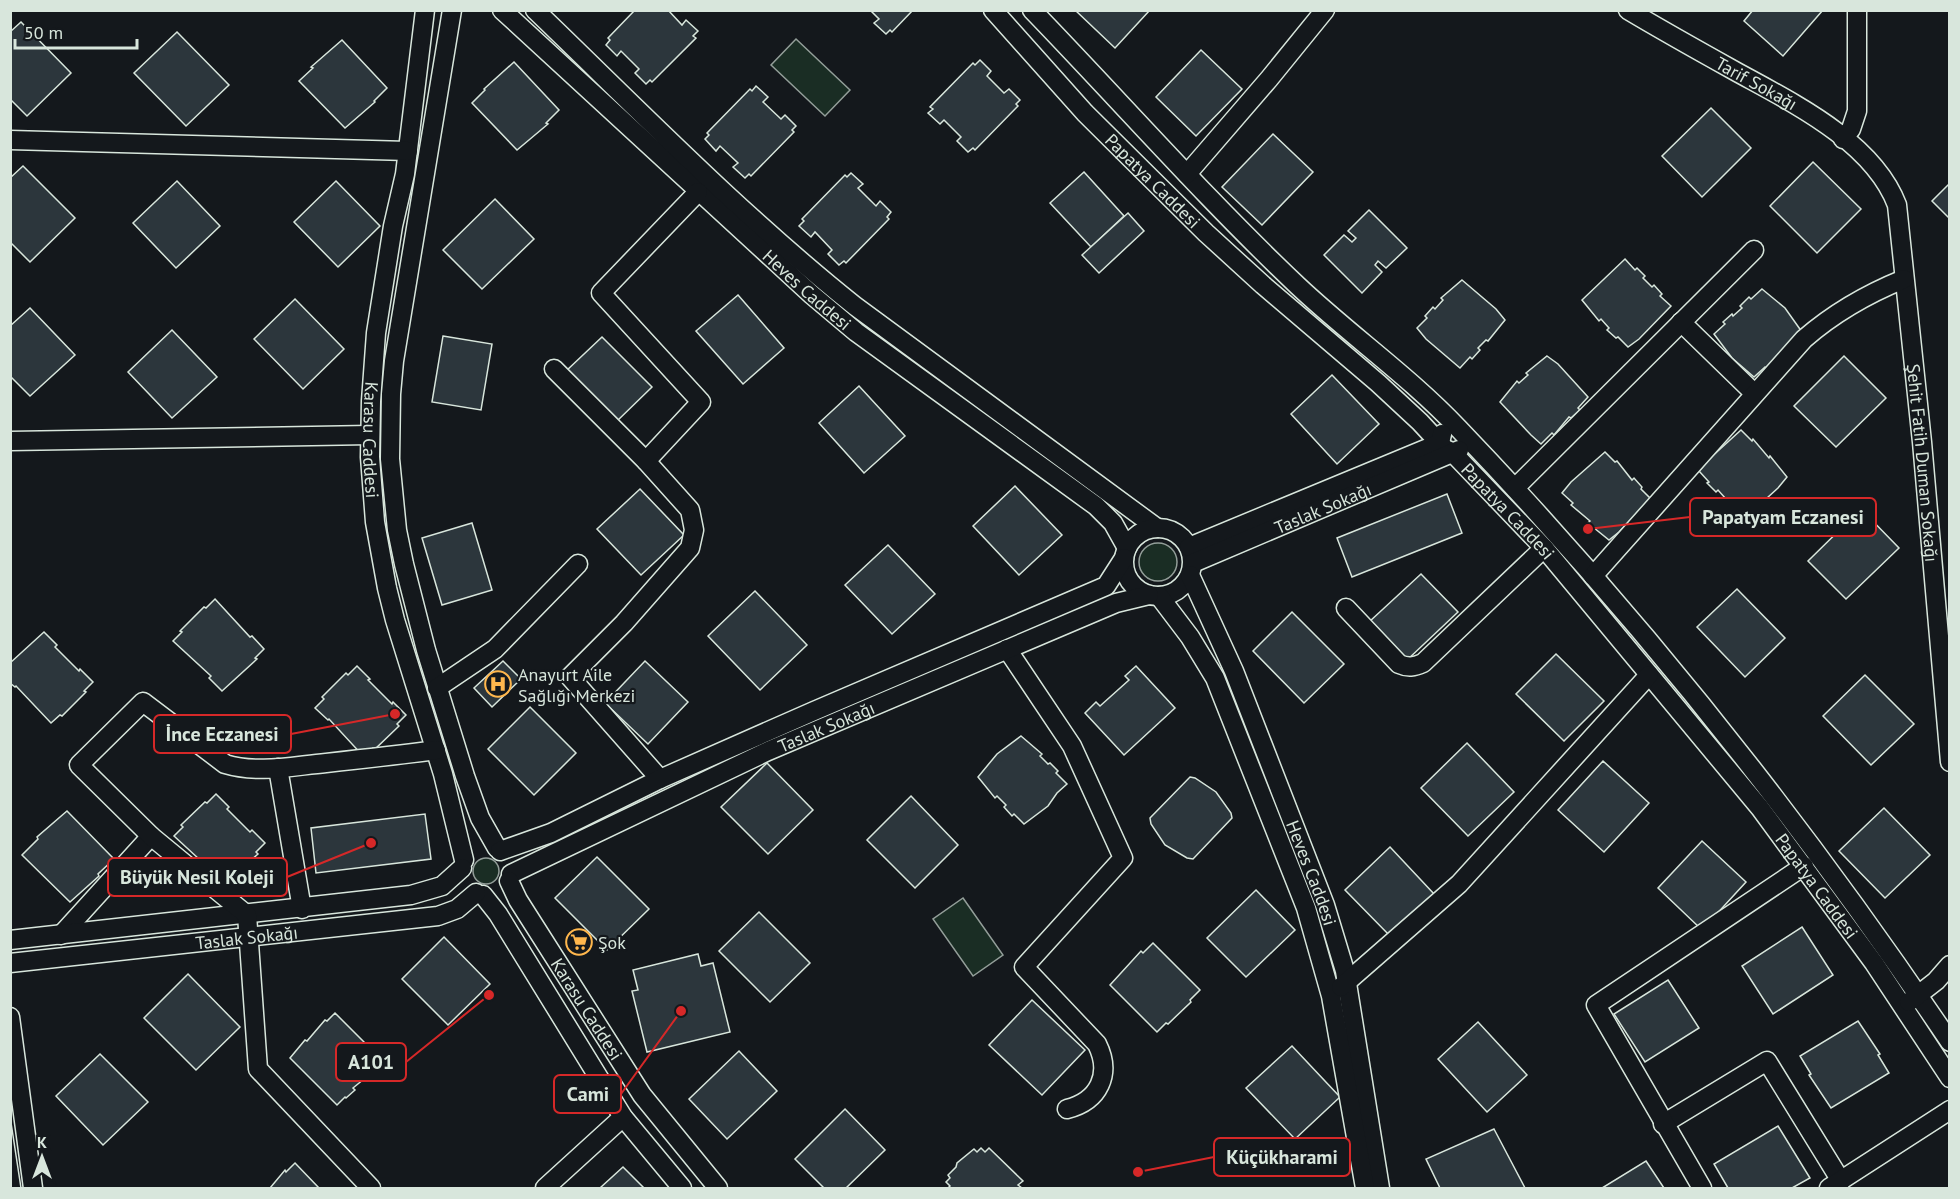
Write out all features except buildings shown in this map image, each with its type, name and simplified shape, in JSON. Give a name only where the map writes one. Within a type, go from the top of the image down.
[{"type":"street","name":"Karasu Caddesi","points":[[425,10],[408,151],[383,279],[372,378],[370,435],[375,522],[387,588],[436,750],[463,864]]},
{"type":"street","name":"Karasu Caddesi","points":[[452,10],[394,361],[390,426],[391,466],[398,530],[414,607],[437,688],[480,818],[498,850]]},
{"type":"street","name":"Heves Caddesi","points":[[502,10],[698,192],[856,332],[1096,506],[1113,523],[1125,553]]},
{"type":"street","name":"Heves Caddesi","points":[[535,10],[737,204],[812,271],[864,312],[1157,528]]},
{"type":"street","name":"Papatya Caddesi","points":[[993,10],[1085,114],[1145,174],[1263,285],[1378,383],[1446,447],[1544,548],[1754,801],[1804,866],[1946,1066]]},
{"type":"street","name":"Papatya Caddesi","points":[[1032,10],[1187,174],[1299,287],[1462,433],[1593,576],[1808,840],[1857,906],[1950,1042]]},
{"type":"street","points":[[1187,174],[1325,10]]},
{"type":"street","name":"Tarif Sokağı","points":[[1628,10],[1776,93],[1843,139],[1878,170]]},
{"type":"street","points":[[1843,139],[1851,129],[1857,111],[1857,10]]},
{"type":"street","points":[[10,140],[408,151]]},
{"type":"street","name":"Şehit Fatih Duman Sokağı","points":[[1878,170],[1892,192],[1897,205],[1922,442],[1950,762]]},
{"type":"street","points":[[646,461],[701,402],[601,293],[698,192]]},
{"type":"street","points":[[1515,489],[1754,250]]},
{"type":"street","points":[[1593,576],[1798,345],[1823,323],[1863,297],[1904,279]]},
{"type":"street","points":[[1681,322],[1754,393]]},
{"type":"street","points":[[554,369],[646,461],[690,510],[694,530],[690,548],[624,623],[570,677],[660,779]]},
{"type":"street","name":"Taslak Sokağı","points":[[1190,562],[1446,447],[1441,435],[1446,429],[1454,427],[1462,433]]},
{"type":"street","points":[[10,441],[370,435]]},
{"type":"street","points":[[1157,528],[1176,533],[1190,562],[1177,590],[1154,595],[1140,591],[1127,577],[1125,553],[1139,534],[1157,528]]},
{"type":"street","points":[[1346,608],[1399,664],[1417,666],[1423,663],[1544,548]]},
{"type":"street","name":"Taslak Sokağı","points":[[498,850],[551,833],[660,779],[824,706],[1106,586],[1125,553]]},
{"type":"street","name":"Heves Caddesi","points":[[1190,562],[1321,895],[1347,982],[1380,1188]]},
{"type":"street","points":[[437,688],[495,649],[578,564]]},
{"type":"street","name":"Heves Caddesi","points":[[1154,595],[1190,637],[1215,678],[1306,908],[1331,996],[1365,1188]]},
{"type":"street","name":"Taslak Sokağı","points":[[510,878],[768,751],[1116,603],[1154,595]]},
{"type":"street","points":[[1007,649],[1072,746],[1123,858],[1024,967],[1097,1044],[1101,1053],[1104,1071],[1099,1087],[1083,1104],[1066,1109]]},
{"type":"street","points":[[1331,996],[1459,884],[1649,675]]},
{"type":"street","points":[[371,1188],[258,1069],[247,915],[151,836],[79,765],[143,702],[225,764],[250,770],[436,750]]},
{"type":"street","points":[[278,768],[302,909]]},
{"type":"street","points":[[61,935],[151,836]]},
{"type":"street","points":[[482,847],[498,850],[508,859],[510,878],[498,892],[479,894],[465,883],[463,864],[474,849],[482,847]]},
{"type":"street","name":"Taslak Sokağı","points":[[10,940],[411,896],[442,885],[463,864]]},
{"type":"street","points":[[1702,1188],[1596,1005],[1804,866]]},
{"type":"street","name":"Karasu Caddesi","points":[[510,878],[518,900],[642,1095],[718,1188]]},
{"type":"street","name":"Karasu Caddesi","points":[[479,894],[498,914],[623,1117],[682,1188]]},
{"type":"street","name":"Taslak Sokağı","points":[[10,963],[438,916],[458,909],[479,894]]},
{"type":"street","points":[[1903,1007],[1936,981],[1950,965]]},
{"type":"street","points":[[10,1017],[33,1188]]},
{"type":"street","points":[[1664,1124],[1767,1060],[1835,1184],[1950,1110]]},
{"type":"street","points":[[544,1188],[623,1117]]},
{"type":"green space","points":[[796,39],[850,90],[825,116],[771,65]]},
{"type":"green space","points":[[1158,543],[1171,549],[1177,562],[1171,575],[1158,581],[1145,575],[1139,562],[1145,549]]},
{"type":"green space","points":[[486,858],[495,862],[499,871],[495,880],[486,884],[477,880],[473,871],[477,862]]},
{"type":"green space","points":[[963,898],[1003,955],[973,976],[933,919]]},
{"type":"tram line","points":[[10,1116],[21,1188]]},
{"type":"place","name":"Papatyam Eczanesi","points":[[1588,529]]},
{"type":"place","name":"Anayurt Aile Sağlığı Merkezi","points":[[498,684]]},
{"type":"place","name":"İnce Eczanesi","points":[[395,714]]},
{"type":"place","name":"Büyük Nesil Koleji","points":[[371,843]]},
{"type":"place","name":"Şok","points":[[579,942]]},
{"type":"place","name":"A101","points":[[489,995]]},
{"type":"place","name":"Cami","points":[[681,1011]]},
{"type":"place","name":"Küçükharami","points":[[1138,1172]]}]
